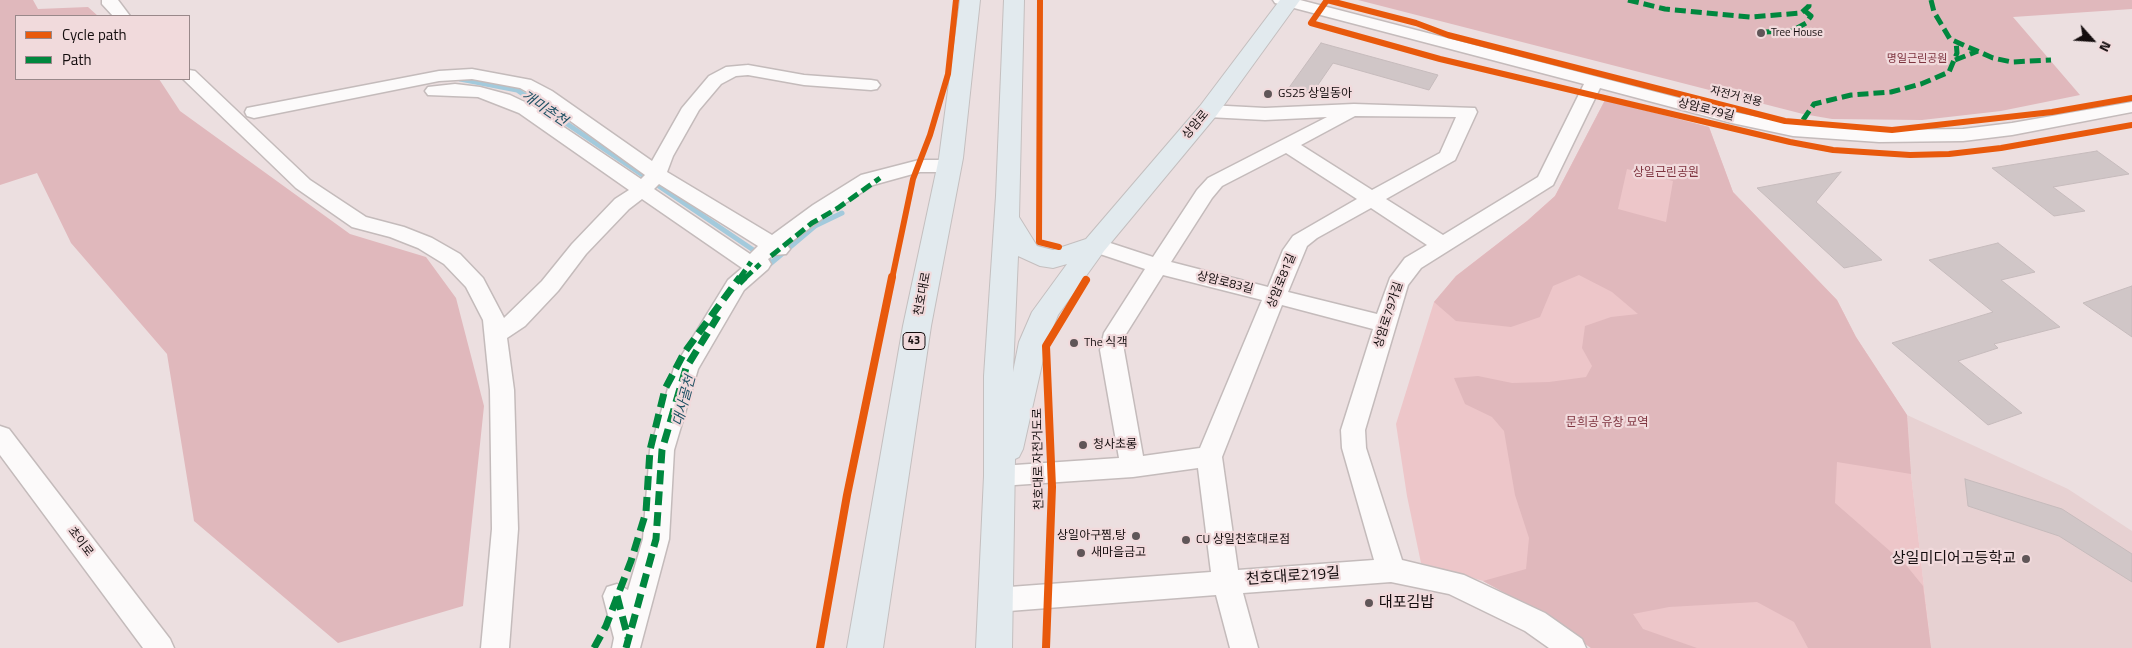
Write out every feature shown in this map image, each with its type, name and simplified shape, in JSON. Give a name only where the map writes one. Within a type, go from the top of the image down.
[{"type":"main road","name":"천호대로","points":[[865,648],[917,326],[950,166],[970,0]]},
{"type":"main road","points":[[994,648],[1000,476],[998,376],[1012,97],[1014,0]]},
{"type":"main road","name":"상암로","points":[[1000,476],[1020,405],[1033,342],[1046,312],[1095,245],[1208,111],[1287,1]]},
{"type":"main road","points":[[1006,216],[1028,252],[1040,257],[1053,259],[1069,256],[1095,245]]},
{"type":"street","points":[[110,0],[110,4],[121,15]]},
{"type":"street","name":"상암로79길","points":[[1287,1],[1793,130],[1879,136],[1963,135],[2012,129],[2132,107]]},
{"type":"street","points":[[496,335],[517,320],[550,286],[579,249],[622,204],[650,182],[691,108],[715,80],[732,71],[748,70],[804,80],[871,85]]},
{"type":"street","points":[[190,76],[249,121],[303,184],[359,222],[397,232],[425,243],[452,259],[475,284],[494,320],[502,390],[505,529],[494,648]]},
{"type":"street","name":"상암로79가길","points":[[1391,570],[1354,448],[1353,430],[1398,283],[1413,263],[1546,181],[1594,80]]},
{"type":"street","points":[[249,121],[417,93],[455,89],[480,92],[504,99],[525,109],[650,182],[766,256]]},
{"type":"street","name":"상암로81길","points":[[1133,467],[1112,350],[1115,334],[1204,194],[1215,182],[1354,110]]},
{"type":"street","name":"상암로81길","points":[[1208,111],[1265,114],[1354,110],[1468,112],[1448,156],[1300,241],[1209,458]]},
{"type":"street","points":[[1287,145],[1443,244]]},
{"type":"street","points":[[627,644],[656,539],[662,450],[686,368],[736,285],[766,256],[880,178],[919,166],[950,166]]},
{"type":"street","points":[[650,182],[766,256]]},
{"type":"street","name":"상암로83길","points":[[1095,245],[1158,266],[1386,324]]},
{"type":"street","name":"초이로","points":[[0,436],[160,648]]},
{"type":"street","points":[[1000,476],[1133,467],[1209,458],[1226,582],[1244,648]]},
{"type":"street","name":"천호대로219길","points":[[996,600],[1391,570],[1454,583],[1535,622],[1572,648]]},
{"type":"street","points":[[617,596],[627,644]]},
{"type":"shaded area","name":"상일미디어고등학교","points":[[1907,415],[2068,489],[2132,531],[2132,648],[1931,648],[1911,474]]},
{"type":"green space","points":[[0,0],[33,0],[38,9],[88,7],[97,15],[15,15],[15,80],[160,80],[180,111],[350,234],[426,257],[456,298],[484,406],[463,606],[338,643],[194,521],[167,354],[71,243],[37,173],[0,185]]},
{"type":"green space","name":"명일근린공원","points":[[1358,0],[2132,0],[2132,9],[2013,17],[2080,95],[2001,111],[1922,120],[1832,119],[1803,114]]},
{"type":"green space","name":"문희공 유창 묘역","points":[[1605,100],[1709,127],[1733,192],[1837,300],[1856,337],[1907,415],[1911,474],[1931,648],[1591,648],[1540,612],[1483,581],[1421,563],[1407,496],[1396,424],[1434,302],[1456,276],[1527,221],[1555,196]]},
{"type":"green space","name":"문희공 유창 묘역","points":[[1605,100],[1709,127],[1733,192],[1837,300],[1856,337],[1907,415],[1911,474],[1837,462],[1835,503],[1906,565],[1923,586],[1931,648],[1808,648],[1794,622],[1757,602],[1669,607],[1633,614],[1643,629],[1697,648],[1591,648],[1540,612],[1483,581],[1526,569],[1529,538],[1515,495],[1504,431],[1492,417],[1465,404],[1454,378],[1478,376],[1512,383],[1549,382],[1586,377],[1592,366],[1582,348],[1585,326],[1611,317],[1638,314],[1612,292],[1579,275],[1553,286],[1540,317],[1511,327],[1456,321],[1434,302],[1456,276],[1527,221],[1555,196]],"holes":[[[1627,169],[1673,181],[1666,222],[1618,209]]]},
{"type":"building","points":[[1321,43],[1438,75],[1429,90],[1333,63],[1311,95],[1288,89]]},
{"type":"building","points":[[2097,151],[2129,174],[2053,187],[2085,211],[2054,216],[1992,168]]},
{"type":"building","points":[[1841,172],[1816,202],[1882,260],[1844,268],[1757,188]]},
{"type":"building","points":[[1998,243],[2035,272],[2001,280],[2060,327],[1994,344],[1998,348],[1958,361],[2022,413],[1988,425],[1892,343],[1993,312],[1929,260]]},
{"type":"building","points":[[2132,286],[2132,337],[2083,303]]},
{"type":"building","points":[[1965,479],[2062,509],[2132,554],[2132,582],[2059,536],[1968,506]]},
{"type":"waterway","name":"개미촌천","points":[[460,79],[517,90],[771,262]]},
{"type":"waterway","name":"대사골천","points":[[770,264],[815,226],[842,213]]},
{"type":"marked path","points":[[1628,0],[1665,9],[1750,17],[1801,13],[1809,6],[1809,0]]},
{"type":"marked path","points":[[1931,0],[1934,12],[1950,39],[1993,58],[2012,62],[2051,60]]},
{"type":"marked path","points":[[1765,32],[1792,31],[1806,23],[1811,16],[1804,10]]},
{"type":"marked path","points":[[1803,120],[1814,104],[1851,95],[1891,92],[1921,84],[1949,72],[1957,53],[1956,41]]},
{"type":"marked path","points":[[1955,60],[1978,51]]},
{"type":"marked path","points":[[771,256],[812,223],[838,208],[880,178]]},
{"type":"marked path","points":[[594,648],[606,626],[631,561],[646,512],[650,450],[665,389],[684,353],[751,262]]},
{"type":"marked path","points":[[739,283],[760,264]]},
{"type":"marked path","points":[[626,648],[656,539],[662,450],[686,368],[718,316]]},
{"type":"marked path","points":[[617,596],[628,638]]},
{"type":"cycle path","points":[[820,648],[847,495],[913,179],[930,135],[948,74],[956,0]]},
{"type":"cycle path","points":[[1040,0],[1039,242],[1059,247]]},
{"type":"cycle path","points":[[1327,0],[1311,23],[1440,59],[1790,142],[1833,150],[1910,155],[1949,154],[2001,148],[2132,125]]},
{"type":"cycle path","name":"자전거 전용","points":[[1327,0],[1416,23],[1448,35],[1785,121],[1892,130],[2052,112],[2132,98]]},
{"type":"cycle path","name":"천호대로 자전거도로","points":[[1046,648],[1052,487],[1046,346],[1086,280]]},
{"type":"place","name":"Tree House","points":[[1761,33]]},
{"type":"place","name":"GS25 상일동아","points":[[1268,94]]},
{"type":"place","name":"The 식객","points":[[1074,343]]},
{"type":"place","name":"청사초롱","points":[[1083,445]]},
{"type":"place","name":"상일아구찜,탕","points":[[1136,536]]},
{"type":"place","name":"CU 상일천호대로점","points":[[1186,540]]},
{"type":"place","name":"새마을금고","points":[[1081,553]]},
{"type":"place","name":"상일미디어고등학교","points":[[2026,559]]},
{"type":"place","name":"대포김밥","points":[[1369,603]]},
{"type":"park label","name":"상일근린공원","points":[[1666,173]]}]
